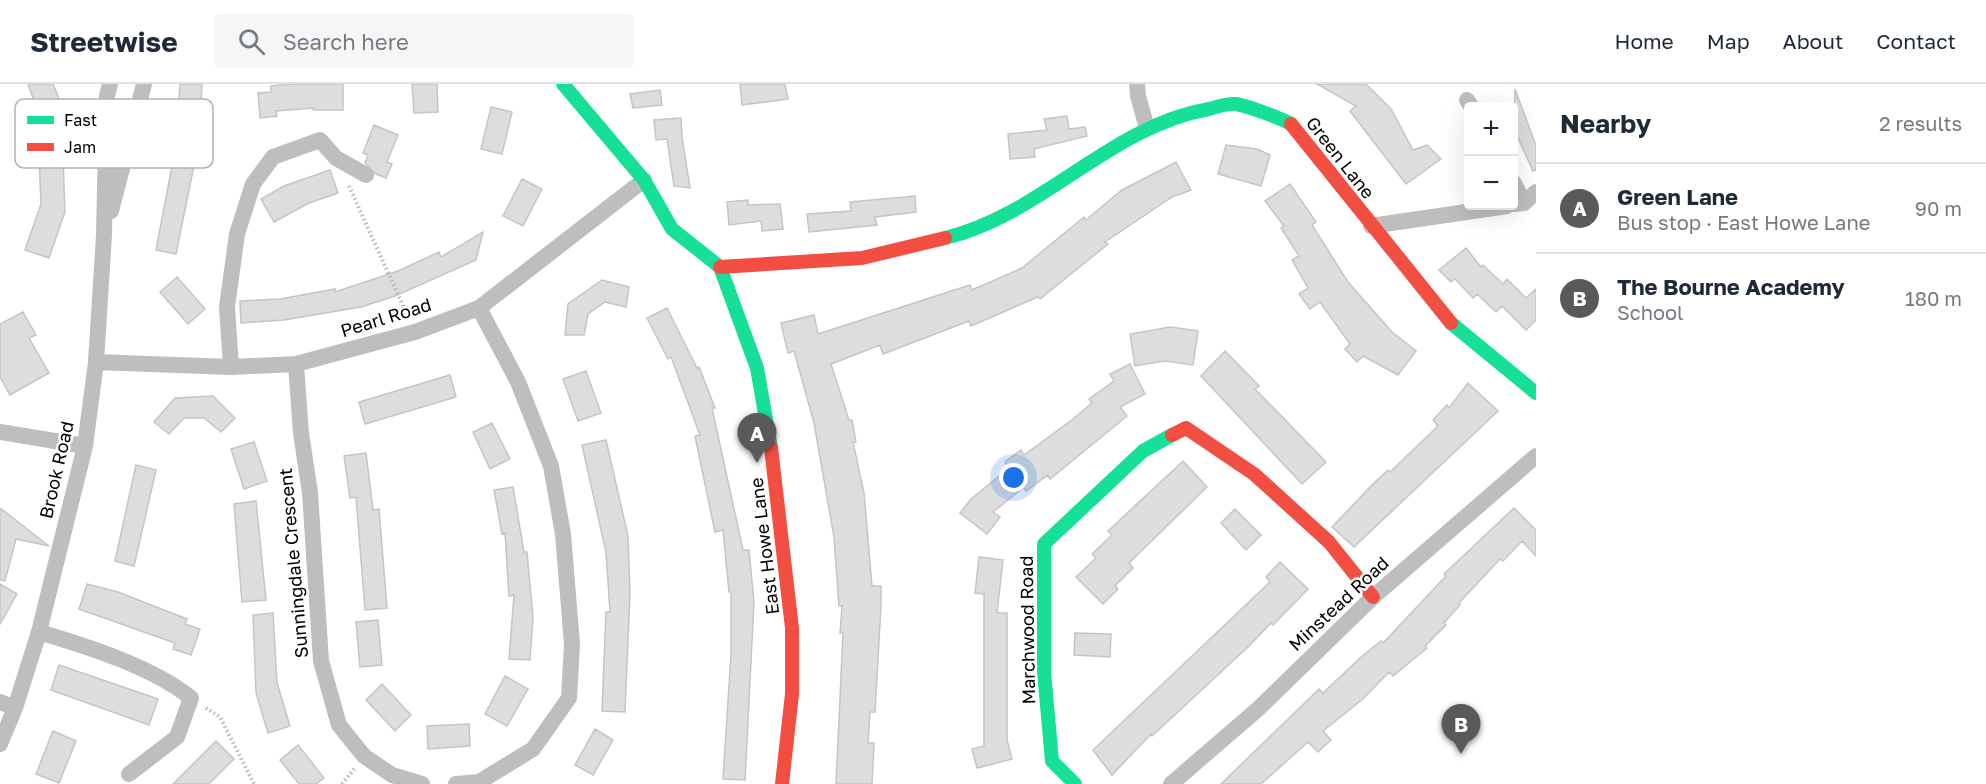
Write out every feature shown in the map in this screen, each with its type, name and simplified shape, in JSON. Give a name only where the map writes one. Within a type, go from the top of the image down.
[{"type":"street","name":"Brook Road","points":[[107,99],[110,84]]},
{"type":"street","name":"Brook Road","points":[[140,99],[144,84]]},
{"type":"street","points":[[563,84],[644,180],[672,229],[720,267]]},
{"type":"street","points":[[1137,84],[1147,128]]},
{"type":"street","name":"Green Lane","points":[[720,267],[862,258],[963,234],[1024,206],[1147,128],[1183,113],[1234,104],[1290,123],[1445,318],[1536,393]]},
{"type":"street","points":[[231,367],[227,307],[237,234],[253,184],[273,157],[320,140],[336,158],[366,175]]},
{"type":"street","name":"Brook Road","points":[[0,744],[8,705],[39,632],[85,446],[96,362],[104,235],[105,168]]},
{"type":"street","name":"Brook Road","points":[[104,235],[122,168]]},
{"type":"street","name":"Pearl Road","points":[[96,362],[231,367],[296,364],[415,332],[480,308],[644,180]]},
{"type":"street","points":[[1371,226],[1480,210]]},
{"type":"street","name":"East Howe Lane","points":[[720,267],[757,368],[787,566],[792,628],[792,694],[783,784]]},
{"type":"street","points":[[456,784],[480,782],[533,749],[569,698],[572,644],[563,534],[551,466],[518,382],[480,308]]},
{"type":"street","name":"Sunningdale Crescent","points":[[296,364],[301,433],[310,493],[321,661],[339,725],[364,756],[392,775],[422,784]]},
{"type":"street","name":"Marchwood Road","points":[[1075,784],[1052,760],[1044,672],[1044,544],[1143,451],[1186,428],[1254,474],[1329,542],[1373,597]]},
{"type":"street","points":[[0,432],[85,446]]},
{"type":"street","name":"Minstead Road","points":[[1171,784],[1258,709],[1373,597],[1536,456]]},
{"type":"street","points":[[39,632],[86,646],[171,682],[191,698],[177,737],[129,774]]},
{"type":"path","points":[[336,158],[415,332]]},
{"type":"path","points":[[191,698],[220,717],[254,784]]},
{"type":"building","points":[[28,84],[53,84],[59,99],[33,99]]},
{"type":"building","points":[[180,84],[202,84],[201,99],[179,99]]},
{"type":"building","points":[[343,84],[343,110],[313,110],[313,108],[276,111],[277,116],[260,118],[258,93],[271,92],[271,86]]},
{"type":"building","points":[[412,84],[437,84],[438,112],[414,113]]},
{"type":"building","points":[[740,84],[785,84],[788,99],[742,105]]},
{"type":"building","points":[[1317,84],[1366,84],[1391,109],[1413,150],[1427,145],[1441,159],[1406,184],[1350,111],[1356,106]]},
{"type":"building","points":[[1515,89],[1536,146],[1536,170],[1533,171],[1518,138],[1518,102],[1515,102]]},
{"type":"building","points":[[660,90],[662,105],[633,108],[630,94]]},
{"type":"building","points":[[491,107],[512,112],[502,154],[481,149]]},
{"type":"building","points":[[1067,116],[1069,129],[1085,127],[1087,136],[1034,149],[1035,157],[1010,159],[1008,134],[1047,130],[1044,119]]},
{"type":"building","points":[[681,118],[690,188],[674,186],[667,139],[656,140],[654,120]]},
{"type":"building","points":[[374,125],[398,135],[387,162],[392,164],[386,178],[376,174],[365,163],[368,155],[363,153]]},
{"type":"building","points":[[1226,145],[1257,149],[1270,155],[1261,186],[1218,174]]},
{"type":"building","points":[[1176,162],[1191,190],[1172,197],[1105,242],[1108,244],[1040,299],[1038,297],[971,326],[969,321],[883,354],[880,345],[831,364],[849,420],[852,420],[856,442],[853,442],[864,493],[872,586],[881,586],[875,712],[870,712],[868,743],[874,743],[872,784],[836,784],[843,633],[840,633],[842,606],[839,606],[834,537],[814,423],[794,351],[788,353],[781,323],[814,315],[818,334],[970,285],[972,290],[1022,268],[1084,217],[1086,220],[1122,190]]},
{"type":"building","points":[[39,168],[63,168],[65,212],[49,258],[25,250],[41,204]]},
{"type":"building","points":[[172,168],[194,168],[176,254],[156,250]]},
{"type":"building","points":[[330,170],[338,193],[309,203],[274,222],[261,199],[284,186]]},
{"type":"building","points":[[522,179],[542,189],[523,226],[503,216]]},
{"type":"building","points":[[1290,184],[1316,222],[1312,225],[1348,282],[1392,332],[1416,351],[1398,375],[1363,356],[1357,362],[1345,349],[1350,344],[1320,302],[1310,309],[1299,294],[1308,288],[1292,260],[1299,256],[1281,228],[1284,226],[1265,201]]},
{"type":"building","points":[[915,196],[916,212],[875,217],[877,225],[809,232],[807,214],[851,211],[850,202]]},
{"type":"building","points":[[748,200],[748,205],[780,204],[783,229],[762,231],[761,221],[729,225],[727,202]]},
{"type":"building","points":[[483,232],[476,260],[395,296],[361,307],[284,320],[241,323],[240,301],[280,299],[335,289],[335,292],[398,271],[439,252],[441,257]]},
{"type":"building","points":[[1466,248],[1481,267],[1483,265],[1503,284],[1507,279],[1526,298],[1536,289],[1536,320],[1526,330],[1502,306],[1496,312],[1477,294],[1473,298],[1455,279],[1451,282],[1439,270]]},
{"type":"building","points":[[177,277],[205,309],[188,324],[160,292]]},
{"type":"building","points":[[602,280],[629,287],[626,307],[605,302],[588,314],[584,335],[565,335],[568,304]]},
{"type":"building","points":[[667,308],[697,368],[699,367],[715,408],[712,408],[743,550],[749,550],[754,602],[745,780],[723,779],[731,654],[731,592],[729,592],[723,530],[715,532],[695,436],[700,435],[671,357],[668,359],[647,318]]},
{"type":"building","points":[[23,312],[36,335],[29,338],[49,373],[10,395],[0,377],[0,324]]},
{"type":"building","points":[[1170,327],[1198,331],[1193,365],[1165,361],[1135,366],[1130,334]]},
{"type":"building","points":[[1225,351],[1259,386],[1255,389],[1326,462],[1302,484],[1201,376]]},
{"type":"building","points":[[1130,364],[1145,394],[1120,407],[1127,416],[1050,479],[1048,475],[1026,491],[1024,487],[993,512],[1000,517],[987,534],[960,513],[971,499],[1009,468],[1005,462],[1021,450],[1024,455],[1073,419],[1092,403],[1089,399],[1114,381],[1110,374]]},
{"type":"building","points":[[586,371],[601,413],[578,421],[563,379]]},
{"type":"building","points":[[450,375],[456,397],[365,424],[359,402]]},
{"type":"building","points":[[1468,383],[1498,411],[1354,547],[1332,527],[1373,484],[1388,470],[1390,472],[1438,426],[1433,420],[1447,405],[1449,408]]},
{"type":"building","points":[[213,396],[235,418],[221,432],[204,418],[184,418],[169,434],[154,422],[175,398]]},
{"type":"building","points":[[492,423],[510,459],[490,469],[473,432]]},
{"type":"building","points":[[606,440],[628,536],[630,593],[625,712],[602,711],[606,612],[610,612],[606,552],[582,445]]},
{"type":"building","points":[[254,442],[267,481],[244,489],[231,449]]},
{"type":"building","points":[[366,453],[373,510],[379,509],[387,608],[365,610],[356,497],[350,498],[344,456]]},
{"type":"building","points":[[1183,461],[1207,487],[1129,563],[1133,568],[1115,586],[1118,589],[1103,604],[1076,577],[1096,558],[1092,554],[1112,535],[1108,531]]},
{"type":"building","points":[[136,465],[156,470],[134,566],[115,561]]},
{"type":"building","points":[[513,487],[524,552],[527,552],[533,618],[530,660],[509,659],[514,595],[509,596],[505,533],[502,534],[494,490]]},
{"type":"building","points":[[256,501],[266,600],[242,602],[234,504]]},
{"type":"building","points":[[0,508],[49,546],[16,539],[5,581],[0,580]]},
{"type":"building","points":[[1514,508],[1536,530],[1536,556],[1522,541],[1503,561],[1500,559],[1459,603],[1460,605],[1444,623],[1446,625],[1425,646],[1427,648],[1393,676],[1389,672],[1363,699],[1323,731],[1331,740],[1318,752],[1308,742],[1261,784],[1221,784],[1319,689],[1323,693],[1361,657],[1381,641],[1383,643],[1446,576],[1444,574]]},
{"type":"building","points":[[1235,509],[1261,535],[1246,550],[1221,523]]},
{"type":"building","points":[[979,557],[1003,560],[997,613],[1007,613],[1007,740],[1012,759],[977,768],[972,749],[984,746],[984,594],[975,593]]},
{"type":"building","points":[[1280,562],[1308,589],[1273,625],[1271,623],[1152,736],[1151,734],[1112,775],[1093,750],[1270,582],[1266,577]]},
{"type":"building","points":[[0,584],[17,594],[0,624]]},
{"type":"building","points":[[87,584],[118,592],[187,619],[185,624],[200,629],[191,655],[173,649],[175,643],[79,609]]},
{"type":"building","points":[[273,613],[277,683],[290,726],[268,733],[256,693],[253,615]]},
{"type":"building","points":[[378,620],[382,665],[360,667],[356,622]]},
{"type":"building","points":[[1075,633],[1111,634],[1110,657],[1074,655]]},
{"type":"building","points":[[59,665],[158,699],[149,725],[51,690]]},
{"type":"building","points":[[505,676],[528,689],[507,726],[485,714]]},
{"type":"building","points":[[382,684],[411,715],[395,731],[366,700]]},
{"type":"building","points":[[469,724],[470,746],[428,749],[427,726]]},
{"type":"building","points":[[595,729],[613,740],[593,775],[575,765]]},
{"type":"building","points":[[53,731],[76,741],[59,783],[36,774]]},
{"type":"building","points":[[216,741],[234,759],[209,784],[173,784]]},
{"type":"building","points":[[298,745],[324,778],[316,784],[299,784],[280,760]]},
{"type":"traffic: fast","points":[[563,84],[644,180],[672,229],[720,267],[757,368],[771,448]]},
{"type":"traffic: fast","points":[[945,238],[980,227],[1013,211],[1108,151],[1173,118],[1222,105],[1236,104],[1264,112],[1291,124]]},
{"type":"traffic: fast","points":[[1451,323],[1536,393]]},
{"type":"traffic: fast","points":[[1075,784],[1052,761],[1044,672],[1044,544],[1143,451],[1172,435]]},
{"type":"traffic: jam","points":[[1291,124],[1451,323]]},
{"type":"traffic: jam","points":[[720,267],[862,258],[945,238]]},
{"type":"traffic: jam","points":[[1172,435],[1186,428],[1254,474],[1329,542],[1373,597]]},
{"type":"traffic: jam","points":[[771,448],[792,628],[792,694],[782,784]]},
{"type":"place","name":"Green Lane","points":[[757,463]]},
{"type":"place","name":"The Bourne Academy","points":[[1461,754]]}]
